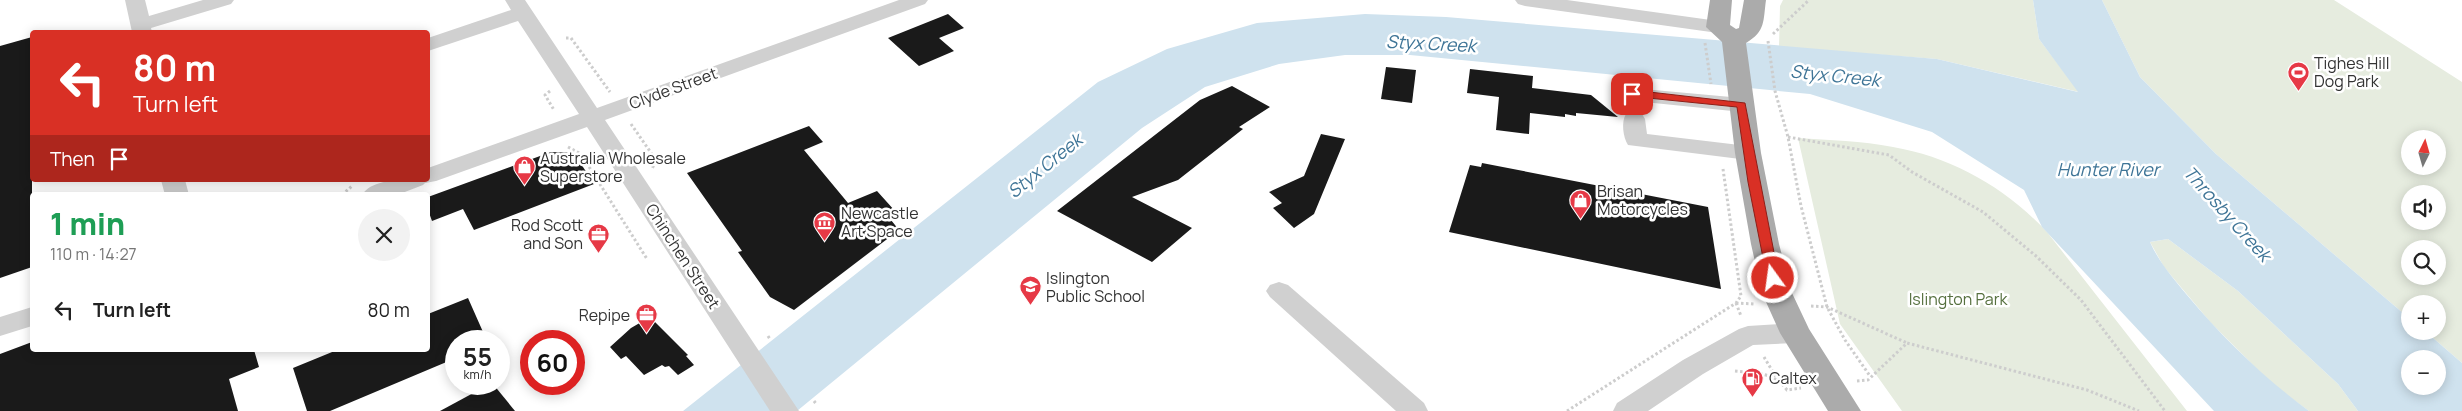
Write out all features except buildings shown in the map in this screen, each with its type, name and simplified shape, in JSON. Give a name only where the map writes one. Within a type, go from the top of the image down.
[{"type":"main road","points":[[1721,0],[1719,36],[1741,96],[1748,153],[1773,278],[1795,333],[1845,411]]},
{"type":"main road","points":[[1719,36],[1750,31],[1755,0]]},
{"type":"street","points":[[136,0],[141,29],[224,0]]},
{"type":"street","name":"Clyde Street","points":[[430,175],[918,0]]},
{"type":"street","points":[[1525,0],[1719,36]]},
{"type":"street","points":[[430,44],[520,6]]},
{"type":"street","name":"Chinchen Street","points":[[520,6],[593,117],[760,340],[785,411]]},
{"type":"street","points":[[1741,96],[1712,93],[1632,94],[1636,140],[1748,153]]},
{"type":"street","points":[[365,188],[402,182]]},
{"type":"street","points":[[1280,291],[1414,411]]},
{"type":"street","points":[[0,328],[30,317]]},
{"type":"street","points":[[1628,411],[1693,367],[1748,336],[1795,333]]},
{"type":"path","points":[[1809,0],[1768,39],[1774,91],[1788,137],[1800,206],[1827,307],[1845,340],[1870,376],[1906,343]]},
{"type":"path","points":[[1712,93],[1719,36]]},
{"type":"path","points":[[571,38],[611,94]]},
{"type":"path","points":[[629,120],[656,160]]},
{"type":"path","points":[[1788,137],[1889,156],[1912,172],[1983,212],[2036,256],[2081,300],[2165,411]]},
{"type":"path","points":[[564,147],[571,147],[581,154],[647,259]]},
{"type":"path","points":[[1567,411],[1736,303],[1741,296],[1720,150]]},
{"type":"path","points":[[352,192],[365,188]]},
{"type":"path","points":[[1736,303],[1742,318]]},
{"type":"path","points":[[1827,307],[1906,343],[2087,390],[2139,411]]},
{"type":"path","points":[[1771,369],[1776,377]]},
{"type":"path","points":[[1749,373],[1756,371],[1776,377],[1782,380],[1787,390],[1794,389]]},
{"type":"path","points":[[814,401],[817,405]]},
{"type":"green space","points":[[1783,0],[2033,0],[2039,39],[2079,92],[1937,59],[1779,47],[1780,6]]},
{"type":"green space","points":[[2102,0],[2334,0],[2462,82],[2462,363],[2435,340],[2446,340],[2446,295],[2401,295],[2401,311],[2216,154],[2140,77]]},
{"type":"green space","name":"Islington Park","points":[[1798,138],[1869,143],[1915,152],[1957,167],[1996,188],[2031,216],[2047,232],[2187,411],[1902,411],[1840,324]]},
{"type":"green space","points":[[2168,239],[2238,291],[2338,384],[2358,411],[2309,411],[2274,386],[2211,323],[2164,267],[2150,242]]},
{"type":"water","name":"Hunter River","points":[[2033,0],[2102,0],[2140,77],[2216,154],[2401,311],[2401,340],[2435,340],[2462,363],[2462,411],[2358,411],[2338,384],[2238,291],[2168,239],[2150,242],[2172,276],[2215,326],[2260,371],[2309,411],[2214,411],[2042,227],[2024,190],[1932,132],[1810,94],[1410,55],[1345,55],[1279,64],[1205,87],[1142,128],[797,411],[683,411],[1098,82],[1167,49],[1257,23],[1365,14],[1446,17],[1937,59],[2078,92],[2039,39]]},
{"type":"place","name":"Tighes Hill Dog Park","points":[[2298,91]]},
{"type":"place","name":"Australia Wholesale Superstore","points":[[524,186]]},
{"type":"place","name":"Brisan Motorcycles","points":[[1581,219]]},
{"type":"place","name":"Newcastle Art Space","points":[[825,241]]},
{"type":"place","name":"Rod Scott and Son","points":[[599,253]]},
{"type":"place","name":"Islington Public School","points":[[1030,306]]},
{"type":"place","name":"Repipe","points":[[646,334]]},
{"type":"place","name":"Caltex","points":[[1753,397]]},
{"type":"route","points":[[1632,94],[1742,105],[1765,244],[1773,278]]},
{"type":"water label","name":"Styx Creek","points":[[1431,44]]},
{"type":"water label","name":"Styx Creek","points":[[1835,76]]},
{"type":"water label","name":"Styx Creek","points":[[1045,166]]},
{"type":"water label","name":"Throsby Creek","points":[[2227,214]]}]
